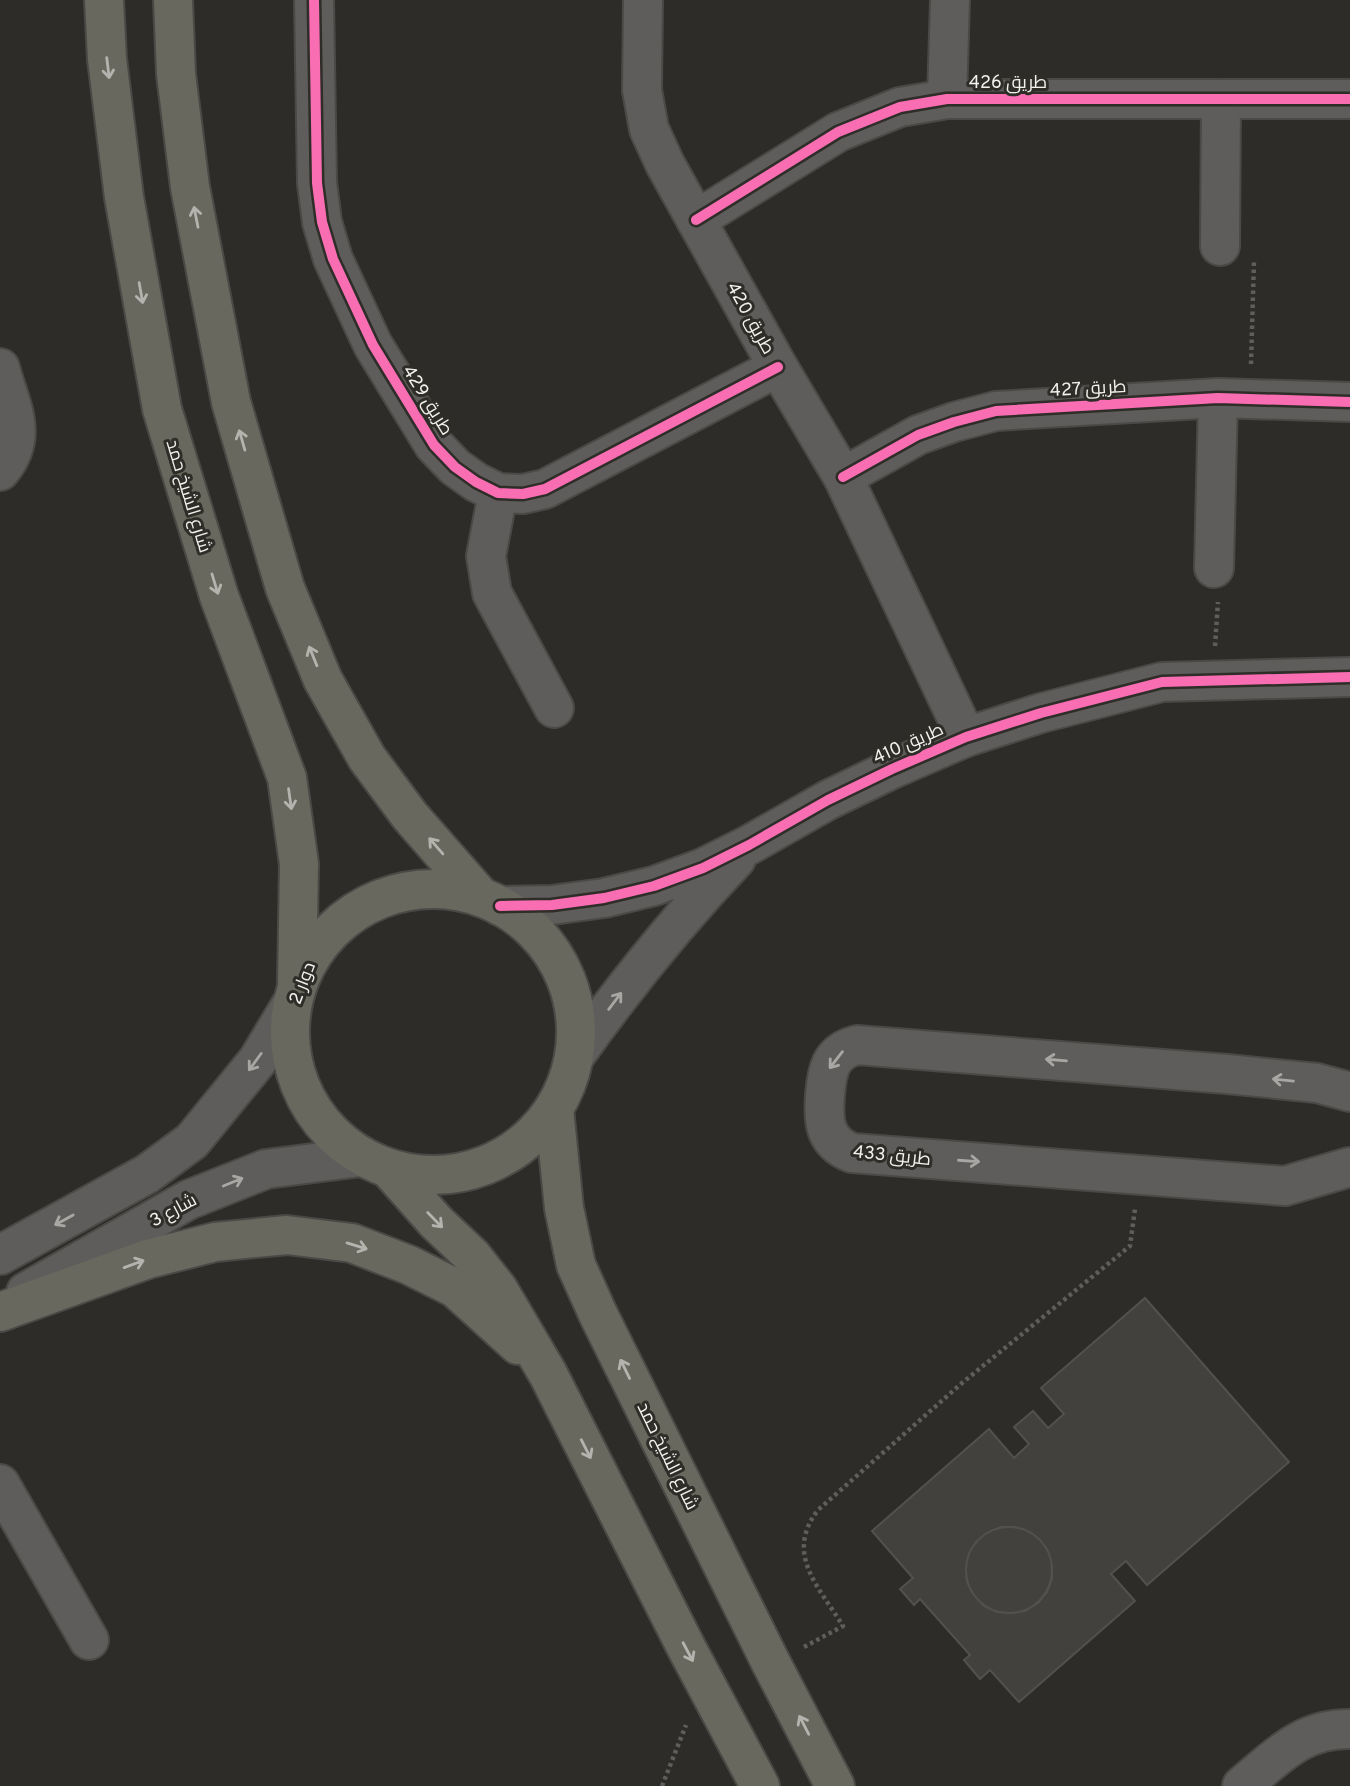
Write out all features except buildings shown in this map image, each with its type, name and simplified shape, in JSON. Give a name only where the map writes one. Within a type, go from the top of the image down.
[{"type":"main road","name":"شارع الشيخ حمد","points":[[104,0],[107,59],[124,197],[162,409],[219,596],[287,778],[299,864],[294,994]]},
{"type":"main road","points":[[173,0],[176,74],[190,187],[200,241],[231,402],[285,588],[323,680],[367,758],[410,816],[491,902]]},
{"type":"main road","name":"دوار 2","points":[[444,890],[491,902],[530,926],[553,953],[569,986],[576,1020],[574,1057],[567,1084],[554,1109],[530,1138],[499,1160],[463,1172],[426,1175],[375,1163],[332,1136],[310,1108],[295,1076],[289,1040],[294,994],[315,951],[323,941],[340,923],[371,902],[407,892],[444,890]]},
{"type":"main road","name":"شارع الشيخ حمد","points":[[554,1109],[564,1208],[576,1265],[770,1661],[835,1786]]},
{"type":"main road","points":[[375,1163],[472,1256],[498,1289],[548,1374],[686,1647],[760,1786]]},
{"type":"main road","points":[[0,1309],[148,1259],[215,1242],[287,1235],[352,1243],[409,1265],[455,1288],[548,1374]]},
{"type":"street","name":"طريق 429","points":[[314,0],[317,183],[322,222],[333,259],[373,345],[434,445],[455,467],[498,493]]},
{"type":"street","name":"طريق 420","points":[[643,0],[642,90],[649,128],[665,164],[696,220],[843,477],[966,737]]},
{"type":"street","name":"طريق 426","points":[[947,99],[950,0]]},
{"type":"street","name":"طريق 426","points":[[696,220],[838,132],[901,107],[947,99],[1350,99]]},
{"type":"street","points":[[1220,99],[1238,248]]},
{"type":"street","points":[[554,708],[492,593],[486,556],[498,493],[523,494],[545,489],[778,367]]},
{"type":"street","points":[[0,368],[17,424],[12,455],[0,471]]},
{"type":"street","points":[[1214,568],[1234,399]]},
{"type":"street","name":"طريق 427","points":[[843,477],[918,435],[996,411],[1234,399],[1350,402]]},
{"type":"street","name":"طريق 410","points":[[491,902],[552,905],[604,898],[654,886],[703,868],[828,800],[966,737],[1041,713],[1162,682],[1350,677]]},
{"type":"street","name":"طريق 410","points":[[574,1057],[675,926],[749,845]]},
{"type":"street","points":[[0,1255],[147,1174],[192,1140],[258,1059],[294,994]]},
{"type":"street","name":"طريق 433","points":[[1350,1092],[1317,1083],[1227,1074],[867,1045],[847,1048],[839,1053],[829,1066],[823,1116],[824,1126],[834,1143],[852,1153],[1285,1186],[1350,1167]]},
{"type":"street","name":"شارع 3","points":[[0,1309],[188,1200],[266,1169],[375,1163]]},
{"type":"street","points":[[0,1484],[89,1640]]},
{"type":"street","points":[[1242,1786],[1308,1735],[1334,1729],[1350,1729]]},
{"type":"path","points":[[1234,399],[1238,248]]},
{"type":"path","points":[[1213,682],[1219,586],[1208,585],[1214,568]]},
{"type":"path","points":[[770,1661],[807,1646],[843,1626],[805,1565],[802,1550],[804,1536],[809,1522],[818,1510],[962,1383],[1130,1245],[1139,1174]]},
{"type":"path","points":[[662,1786],[687,1722],[692,1732]]},
{"type":"cycle path","points":[[314,0],[317,183],[322,222],[333,259],[373,345],[434,445],[455,467],[498,493],[523,494],[545,489],[778,367]]},
{"type":"cycle path","points":[[696,220],[838,132],[900,107],[947,99],[1350,99]]},
{"type":"cycle path","points":[[843,477],[918,435],[996,411],[1218,398],[1350,402]]},
{"type":"cycle path","points":[[500,906],[552,905],[604,898],[654,886],[703,868],[828,800],[892,769],[966,737],[1041,713],[1162,682],[1350,677]]}]
